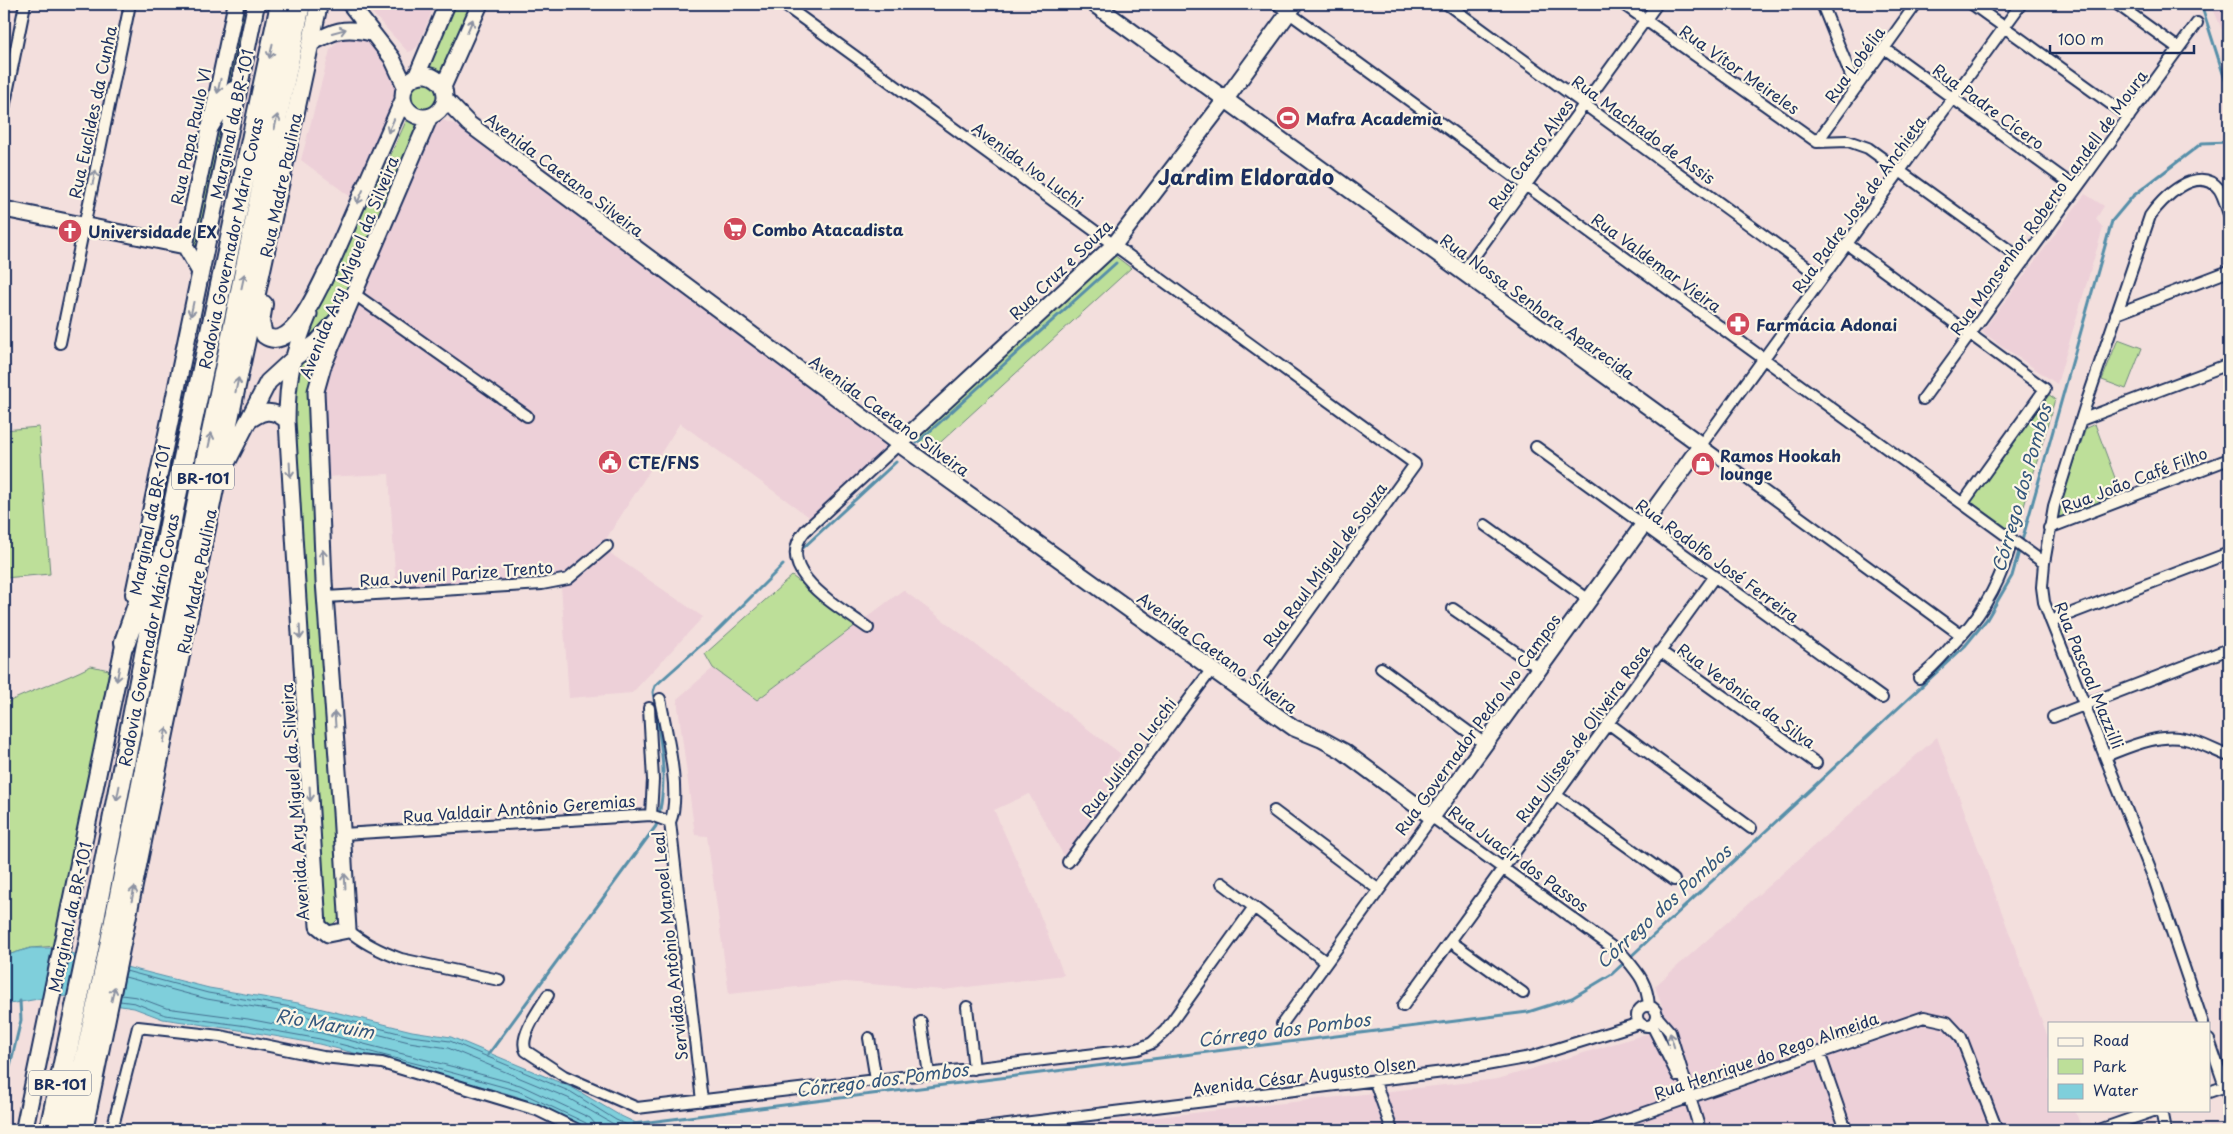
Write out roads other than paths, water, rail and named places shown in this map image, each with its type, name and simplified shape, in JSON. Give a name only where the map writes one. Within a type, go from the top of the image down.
[{"type":"highway","name":"Rodovia Governador Mário Covas","points":[[50,1130],[89,945],[174,505],[281,4]]},
{"type":"highway","name":"Rodovia Governador Mário Covas","points":[[70,1130],[96,1041],[116,947],[208,488],[300,4]]},
{"type":"highway","points":[[188,622],[196,551],[208,488]]},
{"type":"highway","points":[[125,642],[174,505]]},
{"type":"main road","name":"Marginal da BR-101","points":[[24,1130],[256,4]]},
{"type":"main road","name":"Rua Madre Paulina","points":[[208,488],[269,240],[319,4]]},
{"type":"main road","points":[[210,127],[240,79]]},
{"type":"main road","points":[[269,240],[271,251],[261,322],[264,335],[270,340],[284,338],[293,330],[327,272]]},
{"type":"main road","points":[[208,488],[246,424],[268,382],[292,360]]},
{"type":"main road","name":"Rua Madre Paulina","points":[[116,947],[188,622]]},
{"type":"main road","points":[[84,1130],[96,1041]]},
{"type":"street","points":[[4,108],[25,4]]},
{"type":"street","name":"Rua Euclides da Cunha","points":[[60,343],[130,4]]},
{"type":"street","name":"Rua Papa Paulo VI","points":[[185,246],[236,4]]},
{"type":"street","points":[[350,4],[410,84],[410,112],[423,117],[433,115],[440,110],[444,93],[480,4]]},
{"type":"street","name":"Avenida Ary Miguel da Silveira","points":[[433,115],[352,295],[323,366],[316,391],[326,597],[348,930],[328,934],[318,926],[287,421],[288,381],[299,336],[447,4]]},
{"type":"street","name":"Avenida Ivo Luchi","points":[[783,4],[1401,454]]},
{"type":"street","name":"Rua Nossa Senhora Aparecida","points":[[1094,4],[1961,636]]},
{"type":"street","name":"Rua Machado de Assis","points":[[1447,4],[1822,278]]},
{"type":"street","name":"Rua Vítor Meireles","points":[[1623,4],[1816,142]]},
{"type":"street","name":"Rua Castro Alves","points":[[1462,273],[1657,4]]},
{"type":"street","points":[[1822,4],[1856,88]]},
{"type":"street","name":"Rua Lobélia","points":[[1816,142],[1916,4]]},
{"type":"street","points":[[1972,4],[2129,117]]},
{"type":"street","name":"Rua Padre José de Anchieta","points":[[1701,445],[2021,4]]},
{"type":"street","points":[[2117,4],[2178,48]]},
{"type":"street","name":"Rua Cruz e Souza","points":[[899,444],[1114,245],[1225,100],[1287,7]]},
{"type":"street","name":"Rua Valdemar Vieira","points":[[1287,7],[1885,449],[2044,563]]},
{"type":"street","name":"Rua Monsenhor Roberto Landell de Moura","points":[[1923,399],[2197,23]]},
{"type":"street","points":[[310,44],[345,28],[371,33]]},
{"type":"street","name":"Rua Padre Cícero","points":[[1884,48],[2076,188]]},
{"type":"street","points":[[410,84],[430,75],[440,82],[444,93]]},
{"type":"street","name":"Avenida Caetano Silveira","points":[[444,93],[469,124],[899,444],[1294,728]]},
{"type":"street","name":"Avenida Caetano Silveira","points":[[433,115],[469,124]]},
{"type":"street","points":[[1816,142],[1848,141],[1860,144],[2024,261]]},
{"type":"street","name":"Rua Pascoal Mazzilli","points":[[2203,1022],[2154,879],[2044,602],[2042,587],[2049,528],[2054,506],[2144,229],[2158,203],[2172,192],[2195,181],[2205,180],[2220,190],[2229,214]]},
{"type":"street","points":[[4,209],[185,246],[200,272]]},
{"type":"street","points":[[1847,244],[2045,388],[1962,503]]},
{"type":"street","points":[[2116,314],[2229,271]]},
{"type":"street","points":[[292,360],[317,342],[331,328],[352,295],[527,416]]},
{"type":"street","points":[[2081,420],[2229,364]]},
{"type":"street","points":[[246,424],[260,413],[268,411],[276,413],[287,421]]},
{"type":"street","points":[[868,628],[802,576],[796,557],[797,545],[805,531],[899,444]]},
{"type":"street","name":"Rua Governador Pedro Ivo Campos","points":[[1282,1024],[1701,445]]},
{"type":"street","name":"Rua Rodolfo José Ferreira","points":[[1536,447],[1882,698]]},
{"type":"street","name":"Rua Raul Miguel de Souza","points":[[1248,695],[1415,464],[1401,454]]},
{"type":"street","name":"Rua João Café Filho","points":[[2049,528],[2229,459]]},
{"type":"street","points":[[1486,525],[1589,600]]},
{"type":"street","points":[[1919,678],[1938,663],[1970,628],[1995,587],[2013,540]]},
{"type":"street","name":"Rua Juvenil Parize Trento","points":[[326,597],[542,584],[560,581],[574,574],[607,546]]},
{"type":"street","points":[[2051,620],[2229,553]]},
{"type":"street","name":"Rua Ulisses de Oliveira Rosa","points":[[1403,1006],[1715,576]]},
{"type":"street","points":[[1453,609],[1539,668]]},
{"type":"street","points":[[2053,717],[2229,649]]},
{"type":"street","name":"Rua Verônica da Silva","points":[[1660,651],[1816,763]]},
{"type":"street","points":[[1381,668],[1485,744]]},
{"type":"street","name":"Rua Juliano Lucchi","points":[[1068,862],[1212,669]]},
{"type":"street","name":"Servidão Antônio Manoel Leal","points":[[660,699],[672,769],[674,804],[669,822],[702,1101]]},
{"type":"street","name":"Rua Valdair Antônio Geremias","points":[[343,834],[652,815],[653,780],[649,708]]},
{"type":"street","points":[[1608,723],[1751,828]]},
{"type":"street","name":"Rua Juacir dos Passos","points":[[1294,728],[1321,739],[1343,751],[1623,955],[1635,969],[1648,991],[1649,1006]]},
{"type":"street","points":[[2105,756],[2134,745],[2172,738],[2191,740],[2229,756]]},
{"type":"street","points":[[1556,795],[1674,880]]},
{"type":"street","points":[[1274,811],[1379,890]]},
{"type":"street","points":[[652,815],[669,822]]},
{"type":"street","points":[[1222,883],[1326,962]]},
{"type":"street","points":[[548,995],[524,1036],[522,1044],[528,1053],[564,1076],[637,1108],[1138,1049],[1145,1047],[1164,1031],[1254,907]]},
{"type":"street","points":[[348,930],[378,950],[401,959],[499,980]]},
{"type":"street","points":[[1450,941],[1523,993]]},
{"type":"street","points":[[1649,1006],[1656,1011],[1655,1022],[1645,1026],[1640,1023],[1637,1016],[1638,1012],[1649,1006]]},
{"type":"street","points":[[967,1007],[974,1069]]},
{"type":"street","name":"Rua Henrique do Rego Almeida","points":[[1595,1130],[1690,1099],[1916,1018],[1930,1017],[1947,1022],[1961,1037],[1997,1130]]},
{"type":"street","points":[[920,1022],[929,1074]]},
{"type":"street","points":[[1655,1022],[1670,1032],[1700,1130]]},
{"type":"street","name":"Avenida César Augusto Olsen","points":[[966,1130],[1374,1082],[1452,1071],[1531,1057],[1640,1023]]},
{"type":"street","points":[[112,1130],[138,1027],[220,1036],[323,1057],[382,1063],[537,1110],[578,1130]]},
{"type":"street","points":[[869,1038],[876,1080]]},
{"type":"street","points":[[2210,1042],[2227,1085],[2229,1098]]},
{"type":"street","points":[[1819,1052],[1846,1130]]},
{"type":"street","points":[[1374,1082],[1392,1130]]},
{"type":"street","points":[[2210,1092],[2227,1085]]},
{"type":"street","points":[[2098,1130],[2150,1112]]},
{"type":"street","points":[[2161,1112],[2165,1130]]},
{"type":"water","name":"Rio Maruim","points":[[31,948],[51,948],[209,988],[298,1003],[412,1031],[451,1037],[573,1088],[619,1115],[651,1130],[588,1130],[516,1096],[451,1078],[319,1044],[163,1019],[134,1008],[80,997],[55,996],[4,1005],[4,956]]},
{"type":"waterway","points":[[2201,4],[2229,92]]},
{"type":"waterway","points":[[2224,142],[2229,109]]},
{"type":"waterway","name":"Córrego dos Pombos","points":[[633,1124],[1528,1012],[1572,998],[1612,974],[1965,646],[1987,619],[2012,576],[2112,221],[2133,196],[2202,143],[2229,142]]},
{"type":"waterway","points":[[917,443],[1116,263]]},
{"type":"waterway","points":[[803,548],[896,462]]},
{"type":"waterway","points":[[488,1055],[656,826],[660,809],[663,776],[661,743],[653,692],[655,686],[717,631],[783,565]]},
{"type":"waterway","points":[[4,1091],[21,1020],[20,1001]]},
{"type":"place","name":"Mafra Academia","points":[[1288,118]]},
{"type":"place","name":"Combo Atacadista","points":[[735,229]]},
{"type":"place","name":"Universidade EX","points":[[70,231]]},
{"type":"place","name":"Farmácia Adonai","points":[[1738,324]]},
{"type":"place","name":"CTE/FNS","points":[[610,462]]},
{"type":"place","name":"Ramos Hookah lounge","points":[[1703,464]]},
{"type":"district","name":"Jardim Eldorado","points":[[1246,176]]}]
